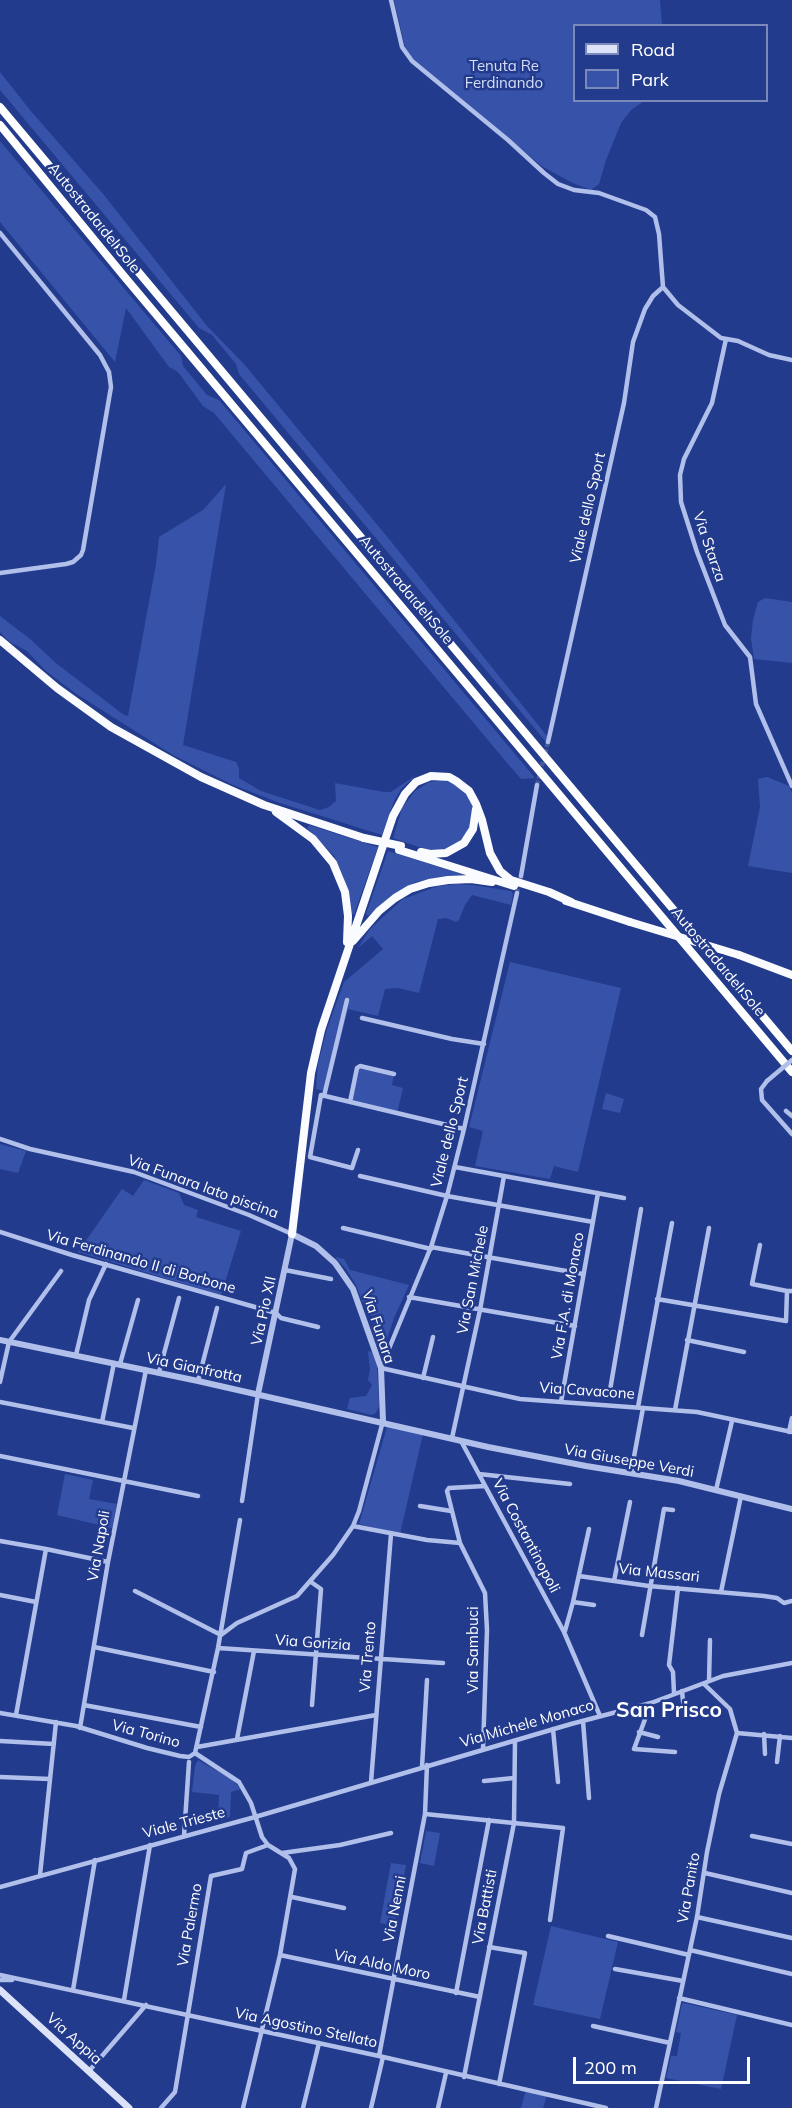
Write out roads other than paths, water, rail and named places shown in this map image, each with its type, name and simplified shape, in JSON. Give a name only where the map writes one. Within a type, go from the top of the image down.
[{"type":"highway","name":"Autostrada del Sole","points":[[0,107],[792,1051]]},
{"type":"highway","name":"Autostrada del Sole","points":[[0,125],[123,275],[792,1072]]},
{"type":"highway","points":[[0,640],[57,688],[111,727],[201,777],[264,805],[484,875],[516,890]]},
{"type":"highway","points":[[292,1233],[315,1053],[326,1011],[397,807],[410,788],[423,778],[449,777],[463,786],[476,804],[490,853],[500,871],[512,880],[630,922],[739,955],[792,975]]},
{"type":"highway","points":[[400,848],[430,854],[446,853],[458,848],[468,839],[473,829],[476,804]]},
{"type":"highway","points":[[264,805],[313,839],[333,863],[345,892],[348,916],[347,950]]},
{"type":"highway","points":[[347,950],[364,926],[386,904],[421,885],[438,881],[471,879],[571,902]]},
{"type":"main road","name":"Via Appia","points":[[0,1990],[129,2108]]},
{"type":"street","points":[[391,0],[402,47],[412,62],[558,184],[574,190],[600,193],[646,210],[655,217],[659,234],[663,287],[686,312],[721,338],[746,343],[769,355],[792,360]]},
{"type":"street","points":[[0,233],[100,355],[109,372],[111,387],[83,550],[73,562],[66,564],[1,573]]},
{"type":"street","name":"Viale dello Sport","points":[[548,742],[624,403],[633,342],[645,309],[653,296],[663,287]]},
{"type":"street","name":"Via Starza","points":[[726,339],[712,403],[684,459],[680,474],[681,502],[725,625],[750,657],[756,704],[792,786]]},
{"type":"street","points":[[521,876],[537,786]]},
{"type":"street","name":"Viale dello Sport","points":[[381,1368],[431,1248],[447,1196],[484,1044],[516,890]]},
{"type":"street","points":[[324,1096],[347,1000]]},
{"type":"street","points":[[362,1018],[484,1044]]},
{"type":"street","points":[[792,1060],[761,1089],[762,1100],[792,1134]]},
{"type":"street","points":[[350,1102],[357,1068],[360,1066],[394,1074]]},
{"type":"street","points":[[358,1150],[352,1168],[310,1157],[321,1095],[464,1129]]},
{"type":"street","points":[[786,1111],[792,1116]]},
{"type":"street","name":"Via Funara lato piscina","points":[[0,1139],[30,1149],[134,1172],[292,1233]]},
{"type":"street","points":[[454,1167],[624,1198]]},
{"type":"street","points":[[360,1176],[447,1196],[593,1221]]},
{"type":"street","name":"Via San Michele","points":[[452,1438],[480,1310],[504,1176]]},
{"type":"street","name":"Via F.A. di Monaco","points":[[561,1402],[598,1193]]},
{"type":"street","points":[[609,1396],[641,1209]]},
{"type":"street","points":[[631,1473],[657,1299],[672,1222]]},
{"type":"street","points":[[343,1228],[431,1248],[583,1274]]},
{"type":"street","points":[[675,1410],[709,1228]]},
{"type":"street","name":"Via Ferdinando II di Borbone","points":[[0,1232],[276,1313],[281,1318],[318,1327]]},
{"type":"street","name":"Via Pio XII","points":[[258,1394],[292,1233]]},
{"type":"street","name":"Via Funara","points":[[292,1233],[316,1246],[345,1275],[353,1288],[381,1368],[383,1421]]},
{"type":"street","points":[[657,1299],[789,1322],[789,1291],[752,1284],[760,1245]]},
{"type":"street","points":[[75,1355],[89,1300],[106,1264]]},
{"type":"street","points":[[285,1270],[331,1279]]},
{"type":"street","points":[[0,1382],[9,1342],[60,1271]]},
{"type":"street","points":[[409,1297],[575,1326]]},
{"type":"street","points":[[159,1372],[179,1298]]},
{"type":"street","points":[[102,1422],[117,1364],[138,1300]]},
{"type":"street","points":[[198,1381],[217,1308]]},
{"type":"street","points":[[423,1378],[433,1337]]},
{"type":"street","name":"Via Gianfrotta","points":[[0,1340],[383,1421]]},
{"type":"street","points":[[687,1340],[744,1352]]},
{"type":"street","name":"Via Cavacone","points":[[381,1368],[520,1399],[697,1412],[791,1432]]},
{"type":"street","name":"Via Napoli","points":[[80,1728],[108,1562],[146,1370]]},
{"type":"street","points":[[242,1501],[258,1394]]},
{"type":"street","points":[[0,1402],[133,1428]]},
{"type":"street","points":[[791,1432],[792,1418]]},
{"type":"street","points":[[221,1635],[237,1623],[297,1596],[311,1582],[353,1526],[383,1421],[461,1441]]},
{"type":"street","points":[[716,1490],[732,1421]]},
{"type":"street","name":"Via Giuseppe Verdi","points":[[461,1441],[679,1481],[792,1509]]},
{"type":"street","name":"Via Costantinopoli","points":[[461,1441],[564,1632],[600,1716]]},
{"type":"street","points":[[0,1456],[198,1496]]},
{"type":"street","points":[[479,1474],[570,1484]]},
{"type":"street","name":"Via Sambuci","points":[[483,1749],[487,1630],[485,1593],[460,1543],[447,1489],[485,1486]]},
{"type":"street","points":[[721,1592],[741,1496]]},
{"type":"street","points":[[614,1581],[630,1502]]},
{"type":"street","points":[[420,1506],[451,1510]]},
{"type":"street","points":[[642,1635],[664,1509],[673,1510]]},
{"type":"street","points":[[240,1520],[214,1672],[196,1750],[237,1739],[376,1715]]},
{"type":"street","points":[[353,1526],[391,1534],[460,1543]]},
{"type":"street","points":[[564,1632],[589,1529]]},
{"type":"street","name":"Via Trento","points":[[372,1782],[391,1534]]},
{"type":"street","points":[[0,1541],[108,1562]]},
{"type":"street","points":[[16,1715],[46,1549]]},
{"type":"street","name":"Via Massari","points":[[579,1576],[649,1586],[764,1596],[777,1598],[784,1603],[792,1601]]},
{"type":"street","points":[[311,1582],[321,1588],[312,1705]]},
{"type":"street","points":[[674,1693],[673,1672],[669,1665],[678,1588]]},
{"type":"street","points":[[135,1591],[221,1635]]},
{"type":"street","points":[[0,1595],[36,1602]]},
{"type":"street","points":[[573,1602],[594,1605]]},
{"type":"street","points":[[710,1640],[710,1682]]},
{"type":"street","points":[[94,1647],[214,1672]]},
{"type":"street","name":"Via Gorizia","points":[[218,1648],[443,1663]]},
{"type":"street","points":[[237,1739],[254,1651]]},
{"type":"street","name":"Via Michele Monaco","points":[[372,1782],[651,1703],[735,1672],[792,1663]]},
{"type":"street","name":"Via Nenni","points":[[371,2108],[425,1814],[427,1680]]},
{"type":"street","points":[[704,1684],[730,1710],[737,1733],[792,1738]]},
{"type":"street","points":[[682,1691],[684,1711]]},
{"type":"street","points":[[651,1703],[634,1749],[675,1752]]},
{"type":"street","points":[[84,1705],[201,1727]]},
{"type":"street","name":"Via Torino","points":[[0,1713],[56,1722],[180,1756],[189,1757],[196,1750],[239,1782],[245,1790],[259,1831],[268,1845]]},
{"type":"street","points":[[583,1721],[590,1798]]},
{"type":"street","points":[[40,1875],[56,1722]]},
{"type":"street","points":[[554,1729],[558,1782]]},
{"type":"street","points":[[639,1732],[658,1737]]},
{"type":"street","name":"Via Panito","points":[[656,2108],[697,1917],[719,1794],[737,1733]]},
{"type":"street","points":[[764,1734],[765,1754]]},
{"type":"street","points":[[777,1762],[780,1736]]},
{"type":"street","points":[[0,1741],[54,1744]]},
{"type":"street","name":"Via Battisti","points":[[465,2077],[514,1823],[515,1741]]},
{"type":"street","points":[[184,1836],[189,1762]]},
{"type":"street","points":[[0,1777],[50,1779]]},
{"type":"street","points":[[484,1781],[514,1778]]},
{"type":"street","name":"Viale Trieste","points":[[0,1887],[372,1782]]},
{"type":"street","points":[[425,1814],[563,1828],[550,1920]]},
{"type":"street","points":[[456,1993],[489,1820]]},
{"type":"street","points":[[282,1853],[340,1845],[391,1833]]},
{"type":"street","points":[[752,1836],[792,1844]]},
{"type":"street","points":[[124,2000],[150,1845]]},
{"type":"street","points":[[243,2108],[280,1955],[292,1897],[295,1869],[289,1858],[268,1845]]},
{"type":"street","name":"Via Palermo","points":[[187,2014],[211,1876],[242,1869],[246,1853],[268,1845]]},
{"type":"street","points":[[72,1990],[95,1860]]},
{"type":"street","points":[[705,1873],[792,1893]]},
{"type":"street","points":[[292,1897],[344,1908]]},
{"type":"street","points":[[697,1917],[792,1938]]},
{"type":"street","points":[[608,1936],[792,1974]]},
{"type":"street","points":[[489,1947],[525,1953],[499,2084]]},
{"type":"street","name":"Via Aldo Moro","points":[[280,1955],[480,1997]]},
{"type":"street","points":[[615,1969],[683,1981]]},
{"type":"street","name":"Via Agostino Stellato","points":[[0,1975],[124,2000],[606,2108]]},
{"type":"street","points":[[0,1980],[26,1980]]},
{"type":"street","points":[[679,1998],[792,2025]]},
{"type":"street","points":[[88,2071],[146,2005]]},
{"type":"street","points":[[161,2108],[175,2092],[187,2014]]},
{"type":"street","points":[[593,2026],[670,2043]]},
{"type":"street","points":[[303,2108],[319,2043]]},
{"type":"street","points":[[438,2108],[446,2073]]},
{"type":"tunnel","points":[[537,785],[548,742]]},
{"type":"tunnel","points":[[517,893],[521,876]]},
{"type":"district","name":"San Prisco","points":[[669,1711]]},
{"type":"park label","name":"Tenuta Re Ferdinando","points":[[504,74]]}]
